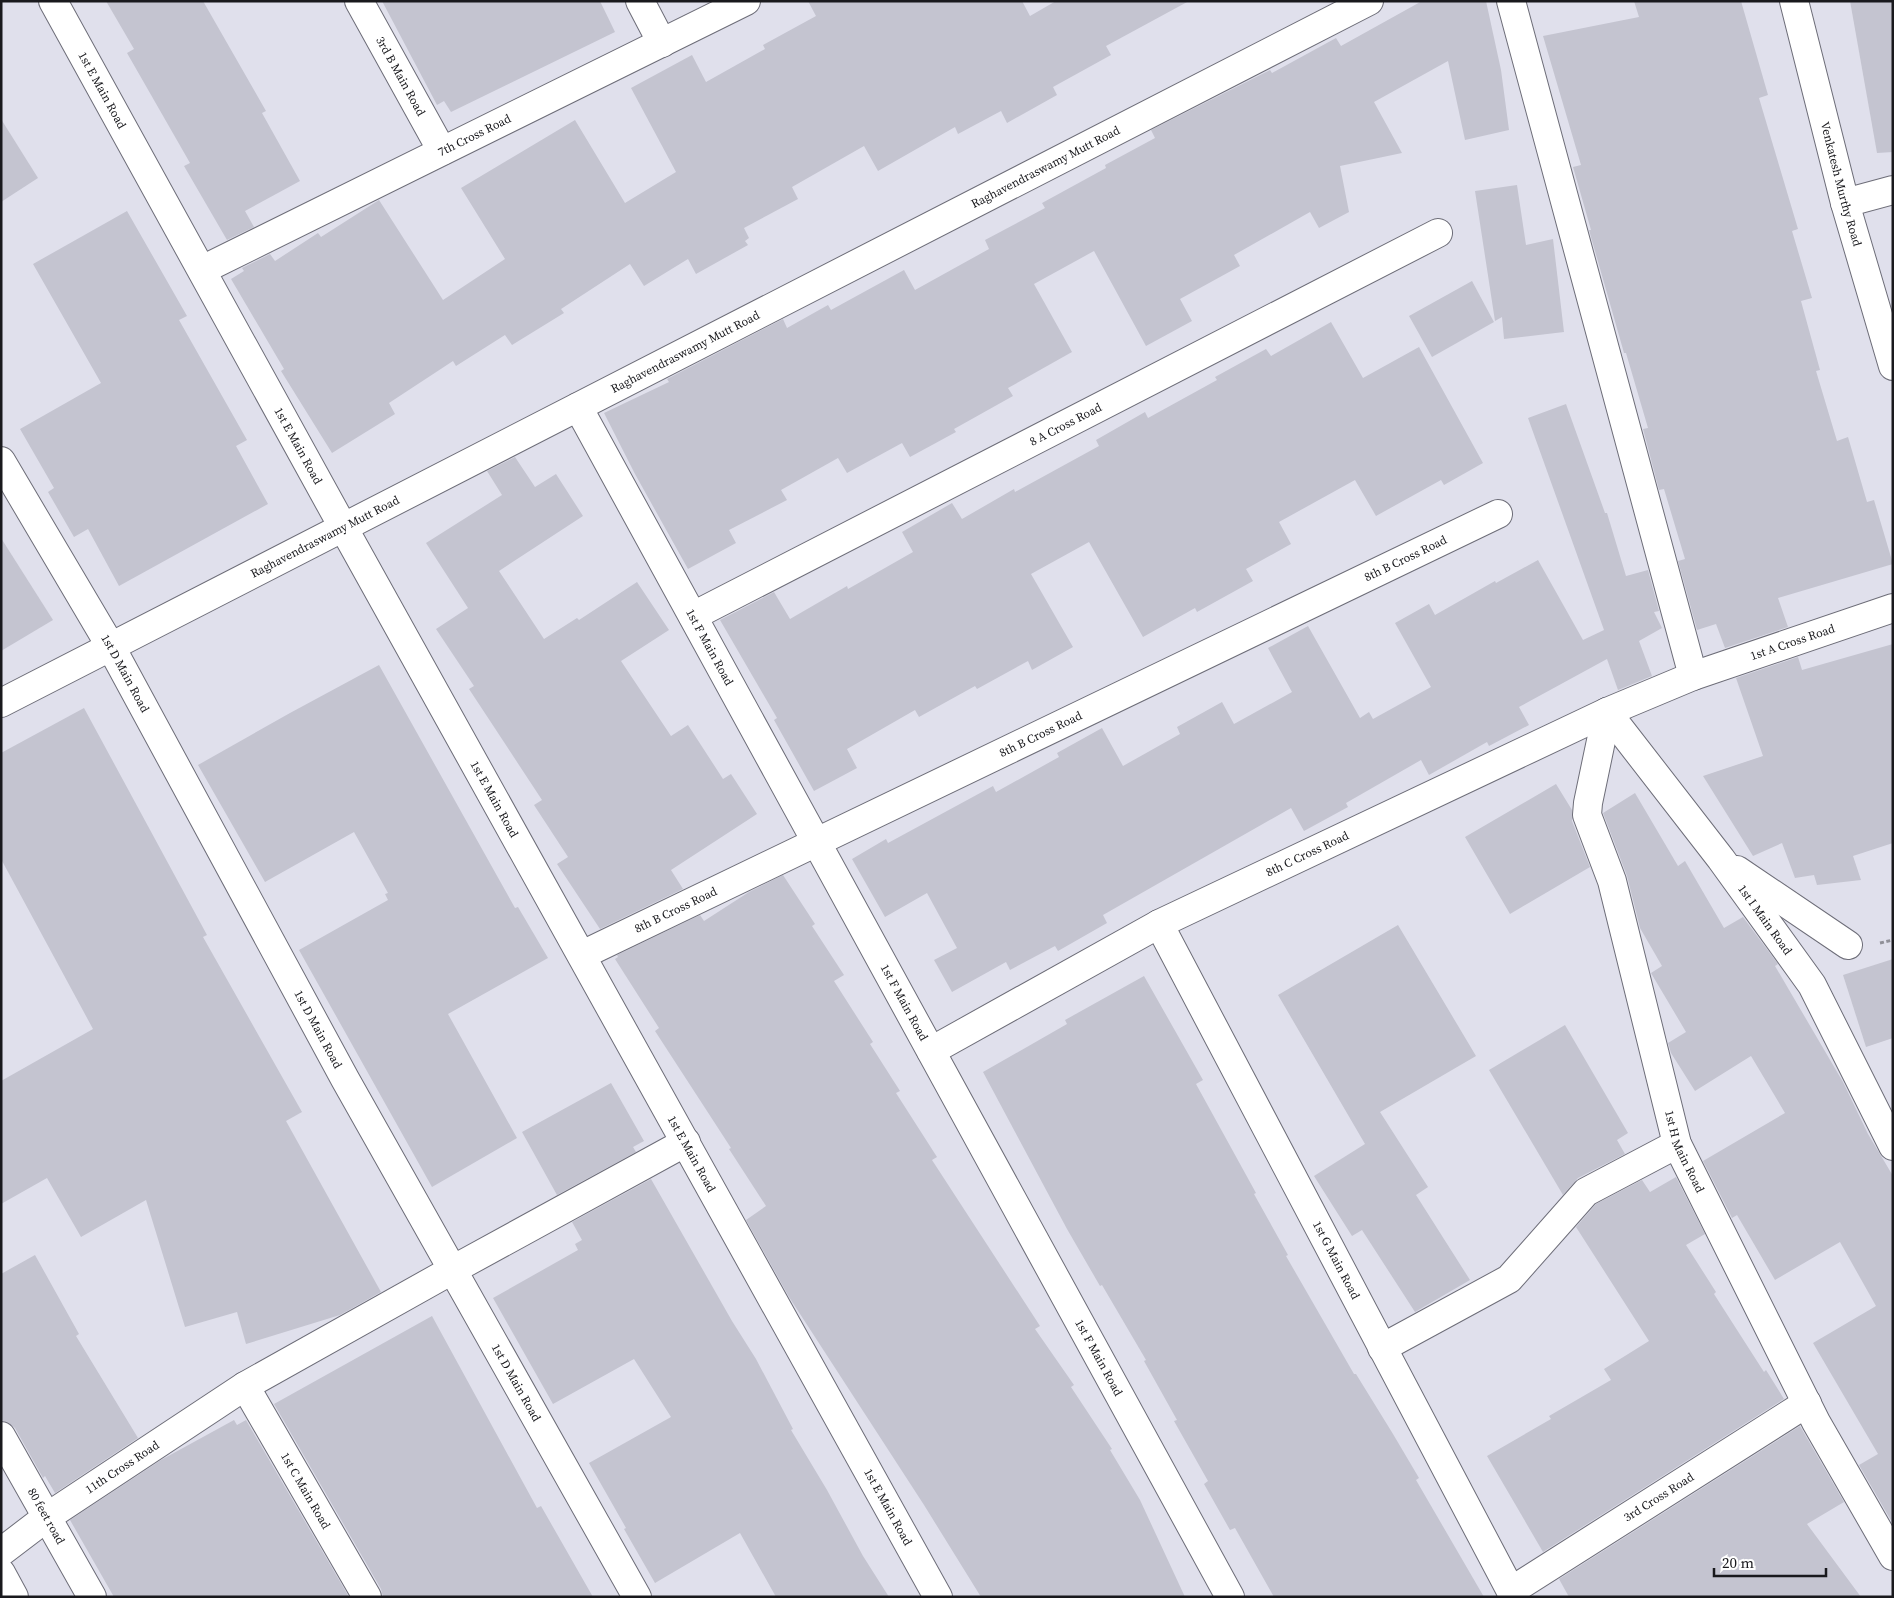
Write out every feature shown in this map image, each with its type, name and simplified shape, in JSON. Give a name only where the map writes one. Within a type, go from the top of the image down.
[{"type":"street","name":"1st E Main Road","points":[[53,1],[938,1597]]},
{"type":"street","name":"3rd B Main Road","points":[[359,1],[442,151]]},
{"type":"street","points":[[640,1],[662,43]]},
{"type":"street","name":"7th Cross Road","points":[[202,270],[746,1]]},
{"type":"street","name":"Raghavendraswamy Mutt Road","points":[[1,703],[1369,1]]},
{"type":"street","points":[[1511,1],[1693,676]]},
{"type":"street","name":"Venkatesh Murthy Road","points":[[1794,1],[1845,203],[1893,366]]},
{"type":"street","points":[[1845,203],[1893,190]]},
{"type":"street","name":"8 A Cross Road","points":[[693,616],[1438,233]]},
{"type":"street","name":"1st F Main Road","points":[[578,407],[1230,1597]]},
{"type":"street","name":"1st D Main Road","points":[[1,461],[110,647],[345,1079],[454,1268],[637,1597]]},
{"type":"street","name":"8th B Cross Road","points":[[582,955],[1498,514]]},
{"type":"street","name":"1st A Cross Road","points":[[1693,676],[1893,608]]},
{"type":"street","name":"8th C Cross Road","points":[[931,1051],[1159,924],[1607,712],[1693,676]]},
{"type":"street","name":"1st I Main Road","points":[[1607,712],[1721,859],[1812,985],[1893,1146]]},
{"type":"street","name":"1st H Main Road","points":[[1607,712],[1587,815],[1612,881],[1677,1144],[1816,1422],[1893,1556]]},
{"type":"street","points":[[1721,859],[1848,945]]},
{"type":"street","name":"1st G Main Road","points":[[1159,924],[1512,1594]]},
{"type":"street","name":"11th Cross Road","points":[[1,1552],[47,1517],[245,1386],[454,1268],[686,1142]]},
{"type":"street","points":[[1382,1348],[1509,1279],[1586,1192],[1677,1144]]},
{"type":"street","name":"1st C Main Road","points":[[245,1386],[367,1597]]},
{"type":"street","name":"3rd Cross Road","points":[[1512,1594],[1807,1403]]},
{"type":"street","name":"80 feet road","points":[[1,1436],[92,1597]]},
{"type":"street","points":[[1,1573],[14,1597]]},
{"type":"building","points":[[106,1],[203,1],[266,111],[262,113],[300,181],[245,211],[254,227],[227,240],[184,166],[190,163],[127,53],[134,49]]},
{"type":"building","points":[[382,1],[600,1],[615,32],[451,112],[444,101],[437,105]]},
{"type":"building","points":[[808,1],[1022,1],[1030,16],[1056,1],[1189,1],[1106,46],[1111,55],[1053,87],[1057,95],[1007,123],[1001,111],[958,134],[955,127],[878,171],[864,146],[792,187],[798,199],[744,228],[749,238],[745,241],[748,245],[696,274],[688,259],[644,286],[630,264],[561,309],[564,313],[512,345],[505,335],[456,366],[453,361],[389,403],[395,414],[332,453],[281,371],[284,369],[231,279],[244,271],[242,268],[270,254],[275,261],[318,233],[321,237],[379,200],[443,300],[505,259],[461,188],[575,120],[625,203],[676,172],[631,88],[692,55],[706,82],[765,49],[763,45],[816,16]]},
{"type":"building","points":[[1422,1],[1486,1],[1501,70],[1509,130],[1465,140],[1448,61],[1374,102],[1402,153],[1340,166],[1349,212],[1319,228],[1310,212],[1234,255],[1240,266],[1180,299],[1192,321],[1146,346],[1094,251],[1034,284],[1072,352],[1008,388],[1013,396],[954,429],[956,432],[910,457],[902,443],[847,473],[838,458],[781,490],[787,500],[729,530],[736,543],[688,569],[635,474],[604,413],[669,382],[667,379],[783,319],[787,328],[828,305],[831,310],[904,270],[915,290],[989,249],[985,240],[1045,208],[1042,203],[1106,168],[1105,165],[1155,138],[1151,130],[1270,70],[1272,73],[1336,38],[1341,46]]},
{"type":"building","points":[[1634,1],[1741,1],[1768,95],[1759,98],[1798,229],[1792,231],[1812,298],[1801,301],[1820,370],[1816,371],[1837,441],[1848,437],[1867,502],[1874,500],[1893,564],[1778,598],[1788,627],[1725,648],[1716,624],[1697,630],[1678,561],[1685,559],[1664,489],[1659,490],[1643,429],[1648,428],[1626,353],[1624,353],[1573,167],[1581,165],[1543,36],[1639,17]]},
{"type":"building","points":[[1850,1],[1893,1],[1893,152],[1877,153]]},
{"type":"building","points":[[1,119],[38,178],[1,202]]},
{"type":"building","points":[[1517,185],[1526,245],[1553,239],[1564,332],[1504,339],[1502,317],[1495,321],[1475,191]]},
{"type":"building","points":[[127,211],[187,316],[179,320],[247,440],[236,446],[268,504],[119,586],[88,529],[74,537],[48,492],[54,488],[20,429],[101,383],[33,264]]},
{"type":"building","points":[[1472,281],[1494,322],[1432,357],[1409,316]]},
{"type":"building","points":[[1331,322],[1363,378],[1419,347],[1483,463],[1444,485],[1441,480],[1376,516],[1355,480],[1279,522],[1291,544],[1246,569],[1253,581],[1197,612],[1195,608],[1143,637],[1089,542],[1031,574],[1073,647],[1032,670],[1028,661],[977,689],[975,686],[919,717],[915,710],[847,749],[857,768],[814,791],[774,720],[777,718],[720,620],[774,592],[790,619],[847,586],[848,589],[913,552],[902,532],[952,503],[962,519],[1014,489],[1015,492],[1099,446],[1096,440],[1145,412],[1148,418],[1217,380],[1215,377],[1266,349],[1271,356]]},
{"type":"building","points":[[1566,404],[1605,513],[1607,513],[1626,576],[1648,570],[1659,611],[1654,612],[1662,628],[1639,641],[1652,676],[1618,690],[1607,659],[1519,707],[1529,725],[1489,746],[1487,742],[1429,775],[1421,760],[1346,803],[1348,807],[1304,831],[1291,808],[1103,915],[1107,923],[1058,951],[1055,946],[1010,970],[1006,962],[952,992],[934,960],[957,948],[927,893],[885,917],[852,859],[886,839],[888,843],[993,786],[996,792],[1059,757],[1057,753],[1102,728],[1123,766],[1180,734],[1177,727],[1222,702],[1234,724],[1292,692],[1268,648],[1308,626],[1360,718],[1369,712],[1373,719],[1431,687],[1395,623],[1429,604],[1435,615],[1495,581],[1496,583],[1538,560],[1583,640],[1604,630],[1528,418]]},
{"type":"building","points":[[515,457],[535,487],[556,474],[583,516],[499,571],[544,639],[577,618],[579,620],[637,582],[669,630],[621,661],[671,736],[688,725],[723,779],[731,774],[757,814],[671,870],[683,889],[600,929],[557,864],[568,857],[534,805],[542,800],[469,689],[474,686],[436,629],[468,608],[426,543],[502,495],[487,471]]},
{"type":"building","points":[[1,538],[53,620],[1,651]]},
{"type":"building","points":[[1893,644],[1893,843],[1853,856],[1861,880],[1817,885],[1814,875],[1795,878],[1782,843],[1753,856],[1703,776],[1763,756],[1736,678],[1798,657],[1802,670]]},
{"type":"building","points":[[379,665],[515,908],[518,907],[548,958],[448,1014],[517,1138],[432,1187],[299,950],[388,900],[385,894],[388,893],[354,832],[265,882],[198,765]]},
{"type":"building","points":[[84,708],[207,935],[203,937],[302,1112],[286,1121],[381,1292],[340,1315],[246,1344],[237,1312],[185,1327],[146,1200],[81,1237],[47,1178],[1,1204],[1,1081],[93,1029],[1,859],[1,753]]},
{"type":"building","points":[[1556,784],[1572,810],[1572,821],[1590,867],[1510,914],[1465,837]]},
{"type":"building","points":[[1635,793],[1678,866],[1685,861],[1724,928],[1743,917],[1778,964],[1775,966],[1843,1082],[1868,1134],[1893,1176],[1893,1524],[1859,1465],[1878,1454],[1813,1343],[1876,1306],[1840,1242],[1775,1280],[1737,1215],[1732,1218],[1703,1161],[1785,1113],[1751,1056],[1695,1091],[1671,1053],[1668,1043],[1686,1032],[1651,973],[1662,966],[1640,928],[1627,876],[1603,813]]},
{"type":"building","points":[[783,875],[815,924],[812,926],[844,975],[834,981],[873,1042],[870,1044],[900,1091],[896,1093],[937,1157],[932,1160],[1040,1326],[1035,1329],[1074,1385],[1071,1387],[1112,1449],[1110,1450],[1140,1500],[1185,1597],[981,1597],[924,1505],[789,1297],[746,1220],[766,1206],[729,1149],[731,1148],[655,1031],[659,1028],[615,959],[618,957],[617,955],[700,915],[704,921],[749,892]]},
{"type":"building","points":[[1398,925],[1476,1056],[1380,1112],[1428,1187],[1416,1195],[1470,1280],[1415,1312],[1362,1230],[1352,1236],[1314,1176],[1365,1144],[1278,995]]},
{"type":"building","points":[[1893,959],[1893,1038],[1866,1047],[1843,975]]},
{"type":"building","points":[[1144,976],[1203,1080],[1196,1084],[1256,1193],[1254,1194],[1288,1255],[1286,1256],[1354,1374],[1356,1374],[1419,1478],[1416,1480],[1484,1597],[1274,1597],[1235,1528],[1230,1530],[1204,1484],[1208,1481],[1174,1421],[1177,1420],[1144,1361],[1146,1360],[1067,1229],[983,1072],[1067,1024],[1065,1020]]},
{"type":"building","points":[[1565,1025],[1628,1133],[1617,1140],[1625,1154],[1578,1178],[1563,1195],[1489,1070]]},
{"type":"building","points":[[611,1083],[644,1141],[633,1147],[636,1152],[557,1195],[522,1132]]},
{"type":"building","points":[[1676,1177],[1705,1234],[1686,1245],[1716,1292],[1714,1294],[1764,1372],[1766,1370],[1784,1399],[1543,1552],[1487,1456],[1551,1419],[1549,1416],[1611,1380],[1604,1369],[1649,1341],[1576,1227],[1596,1204],[1642,1180],[1650,1192]]},
{"type":"building","points":[[651,1179],[732,1321],[756,1359],[793,1429],[791,1430],[863,1556],[889,1597],[776,1597],[740,1533],[655,1583],[624,1529],[626,1528],[589,1463],[671,1417],[634,1359],[553,1404],[493,1298],[578,1250],[575,1244],[582,1240],[572,1222]]},
{"type":"building","points":[[35,1255],[79,1334],[76,1336],[138,1438],[55,1493],[45,1476],[43,1478],[15,1428],[1,1420],[1,1274]]},
{"type":"building","points":[[432,1316],[537,1508],[541,1506],[593,1597],[383,1597],[381,1589],[274,1404]]},
{"type":"building","points":[[234,1420],[237,1425],[246,1420],[349,1597],[114,1597],[70,1520],[161,1460]]},
{"type":"building","points":[[1800,1426],[1844,1502],[1807,1524],[1861,1597],[1569,1597],[1559,1579]]}]
